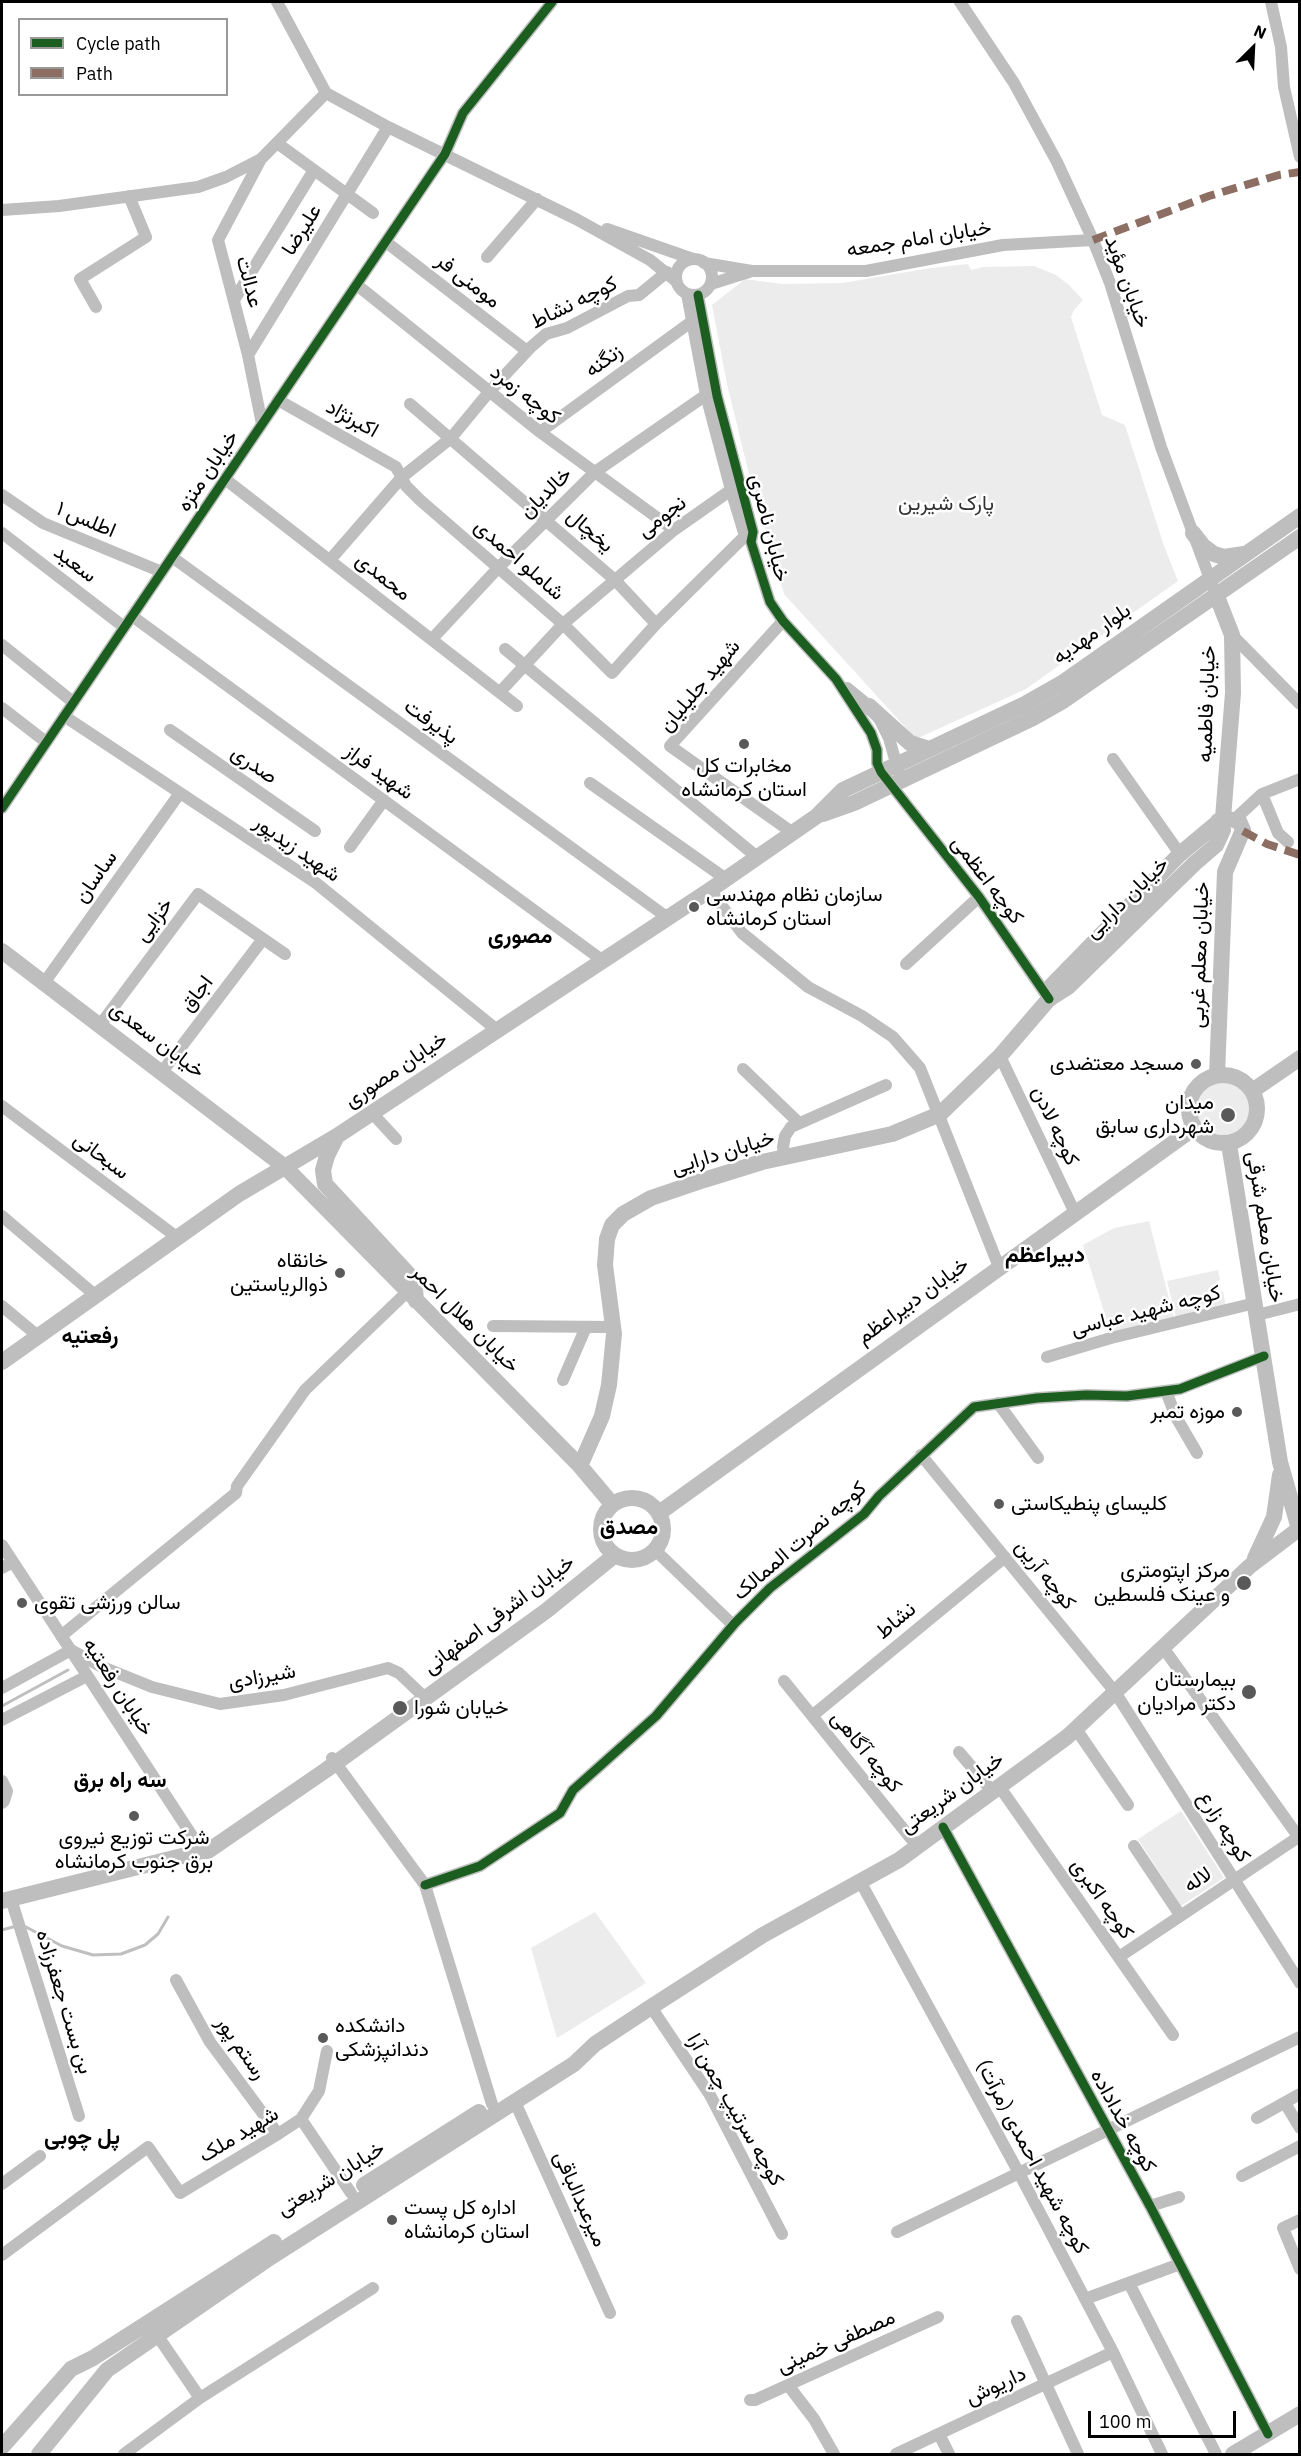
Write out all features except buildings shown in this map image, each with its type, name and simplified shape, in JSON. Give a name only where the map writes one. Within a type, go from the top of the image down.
[{"type":"main road","name":"بلوار مهدیه","points":[[1217,591],[1245,553],[1299,516]]},
{"type":"main road","points":[[1193,533],[1203,546],[1214,554],[1229,557],[1245,553]]},
{"type":"main road","name":"بلوار مهدیه","points":[[893,775],[929,749],[1029,711],[1063,701],[1217,591],[1299,537]]},
{"type":"main road","name":"خیابان فاطمیه","points":[[1217,591],[1232,636],[1233,693],[1225,819]]},
{"type":"main road","points":[[869,706],[910,743],[929,749]]},
{"type":"main road","name":"بلوار مهدیه","points":[[893,775],[1029,711]]},
{"type":"main road","name":"خیابان مصوری","points":[[2,1362],[239,1194],[337,1136],[710,890],[817,816],[854,803],[893,775]]},
{"type":"main road","name":"خیابان معلم غربی","points":[[1218,1075],[1225,872],[1243,830],[1239,821],[1225,819]]},
{"type":"main road","name":"خیابان دارایی","points":[[1049,999],[1051,986],[1184,850],[1225,819]]},
{"type":"main road","name":"خیابان دارایی","points":[[580,1466],[602,1416],[613,1356],[613,1327],[605,1265],[607,1239],[612,1225],[623,1214],[651,1198],[762,1162],[892,1134],[940,1114],[1000,1056],[1049,999],[1068,987],[1211,851],[1221,837],[1225,819]]},
{"type":"main road","points":[[1184,850],[1194,845],[1199,849],[1200,859]]},
{"type":"main road","name":"خیابان سعدی","points":[[2,951],[285,1167]]},
{"type":"main road","points":[[1252,1091],[1299,1058]]},
{"type":"main road","points":[[1218,1075],[1237,1078],[1252,1091],[1257,1101],[1255,1124],[1239,1140],[1228,1144],[1209,1141],[1194,1128],[1188,1111],[1193,1092],[1199,1084],[1218,1075]]},
{"type":"main road","name":"خیابان دبیراعظم","points":[[659,1513],[1194,1128]]},
{"type":"main road","points":[[337,1136],[323,1170],[325,1184],[411,1277],[415,1288],[412,1297]]},
{"type":"main road","name":"خیابان معلم شرقی","points":[[1228,1144],[1280,1462],[1299,1528]]},
{"type":"main road","name":"خیابان هلال احمر","points":[[285,1167],[580,1466],[612,1504]]},
{"type":"main road","points":[[1250,1566],[1262,1547],[1274,1517],[1279,1488],[1280,1462]]},
{"type":"main road","points":[[637,1497],[654,1506],[659,1513],[663,1532],[655,1550],[640,1559],[632,1560],[612,1553],[603,1541],[600,1531],[605,1512],[619,1499],[637,1497]]},
{"type":"main road","name":"خیابان شریعتی","points":[[39,2454],[52,2442],[72,2411],[107,2370],[157,2335],[271,2257],[574,2064],[595,2044],[763,1935],[899,1860],[996,1789],[1076,1729],[1250,1566],[1299,1528]]},
{"type":"main road","name":"خیابان اشرفی اصفهانی","points":[[334,1760],[612,1553]]},
{"type":"main road","name":"خیابان اشرفی اصفهانی","points":[[6,1900],[202,1851],[546,1611],[612,1553]]},
{"type":"main road","name":"خیابان شریعتی","points":[[2,2447],[71,2369],[93,2358],[569,2055],[595,2044]]},
{"type":"main road","points":[[51,2392],[50,2403],[55,2410],[72,2411]]},
{"type":"main road","points":[[1233,2454],[1299,2414]]},
{"type":"main road","points":[[24,2424],[33,2421],[45,2422],[51,2427],[52,2442]]},
{"type":"street","points":[[277,2],[326,93],[388,127],[576,219],[667,272],[682,291],[693,294],[704,293],[711,284],[711,272],[699,261],[687,261],[678,269],[676,281]]},
{"type":"street","name":"خیابان منزه","points":[[2,808],[445,154],[463,113],[552,2]]},
{"type":"street","name":"خیابان مؤید","points":[[960,2],[1014,83],[1057,162],[1092,240],[1110,283],[1161,447],[1217,591]]},
{"type":"street","points":[[1270,2],[1281,47],[1284,87],[1299,157]]},
{"type":"street","points":[[2,210],[58,206],[198,187],[226,177],[261,159],[326,93]]},
{"type":"street","name":"علیرضا","points":[[248,355],[388,127]]},
{"type":"street","points":[[277,143],[372,213]]},
{"type":"street","name":"عدالت","points":[[261,159],[218,240],[248,355],[262,424]]},
{"type":"street","points":[[234,300],[314,170]]},
{"type":"street","points":[[96,307],[80,279],[146,237],[129,196]]},
{"type":"street","points":[[487,257],[537,199]]},
{"type":"street","name":"خیابان امام جمعه","points":[[576,219],[699,261],[752,271],[866,271],[1003,245],[1092,240]]},
{"type":"street","name":"مومنی فر","points":[[386,242],[527,351]]},
{"type":"street","name":"خیابان امام جمعه","points":[[711,284],[752,271]]},
{"type":"street","name":"کوچه نشاط","points":[[330,560],[402,477],[451,438],[489,392],[546,334],[567,328],[628,296],[639,295],[667,272]]},
{"type":"street","name":"کوچه زمرد","points":[[357,285],[540,432],[674,530]]},
{"type":"street","name":"خیابان ناصری","points":[[693,294],[691,322],[706,395],[731,490],[750,536]]},
{"type":"street","name":"خیابان ناصری","points":[[693,294],[765,591],[783,621],[836,679],[869,706],[886,731],[893,775]]},
{"type":"street","name":"زنگنه","points":[[540,432],[691,322]]},
{"type":"street","name":"خالدیان","points":[[432,639],[499,567],[595,472],[706,395]]},
{"type":"street","name":"اکبرنژاد","points":[[278,400],[396,467],[402,477]]},
{"type":"street","name":"یخچال","points":[[410,404],[615,580],[656,624]]},
{"type":"street","name":"شاملو احمدی","points":[[402,477],[406,486],[420,500],[563,624],[612,674],[656,624]]},
{"type":"street","name":"محمدی","points":[[225,479],[517,705]]},
{"type":"street","name":"نجومی","points":[[500,692],[563,624],[674,530],[731,490]]},
{"type":"street","name":"اطلس ۱","points":[[2,495],[43,524],[162,572]]},
{"type":"street","name":"سعید","points":[[2,533],[124,627]]},
{"type":"street","points":[[656,624],[750,536]]},
{"type":"street","name":"پذیرفت","points":[[172,557],[668,918]]},
{"type":"street","name":"شهید فراز","points":[[132,616],[602,960]]},
{"type":"street","name":"شهید جلیلیان","points":[[783,621],[670,746],[793,833]]},
{"type":"street","points":[[1232,636],[1299,704]]},
{"type":"street","points":[[2,645],[73,702]]},
{"type":"street","points":[[505,649],[757,857]]},
{"type":"street","name":"خیابان ناصری","points":[[836,679],[871,733],[877,750],[877,763],[893,775]]},
{"type":"street","points":[[2,708],[46,742]]},
{"type":"street","name":"شهید زیدپور","points":[[64,716],[316,883],[497,1030]]},
{"type":"street","name":"صدری","points":[[170,730],[315,831]]},
{"type":"street","points":[[1113,759],[1184,850]]},
{"type":"street","name":"کوچه اعظمی","points":[[893,775],[1049,999]]},
{"type":"street","points":[[1225,819],[1262,794],[1299,779]]},
{"type":"street","points":[[590,783],[726,879]]},
{"type":"street","name":"ساسان","points":[[44,983],[180,793]]},
{"type":"street","points":[[1262,794],[1278,833],[1288,842]]},
{"type":"street","points":[[350,847],[384,800]]},
{"type":"street","points":[[710,890],[742,933],[808,987],[862,1016],[893,1037],[920,1068],[999,1267]]},
{"type":"street","name":"خزایی","points":[[100,1025],[198,894],[285,954]]},
{"type":"street","points":[[906,964],[979,897]]},
{"type":"street","name":"اجاق","points":[[162,1072],[263,939]]},
{"type":"street","name":"کوچه لادن","points":[[1000,1056],[1075,1213]]},
{"type":"street","points":[[743,1069],[799,1123]]},
{"type":"street","points":[[785,1158],[783,1148],[785,1136],[791,1127],[886,1085]]},
{"type":"street","name":"سبحانی","points":[[2,1106],[178,1238]]},
{"type":"street","points":[[372,1113],[396,1139]]},
{"type":"street","points":[[2,1216],[95,1296]]},
{"type":"street","points":[[61,1636],[237,1493],[237,1486],[305,1390],[412,1297]]},
{"type":"street","name":"کوچه شهید عباسی","points":[[1047,1357],[1111,1338],[1256,1309],[1299,1304]]},
{"type":"street","points":[[2,1306],[39,1336]]},
{"type":"street","points":[[493,1326],[613,1327]]},
{"type":"street","points":[[563,1380],[585,1327]]},
{"type":"street","name":"کوچه نصرت الممالک","points":[[425,1884],[480,1866],[560,1813],[573,1790],[656,1716],[733,1625],[770,1588],[864,1514],[921,1455],[974,1407],[1037,1398],[1086,1395],[1127,1396],[1180,1389],[1264,1356]]},
{"type":"street","points":[[1166,1391],[1176,1417],[1197,1453]]},
{"type":"street","points":[[998,1403],[1038,1458]]},
{"type":"street","name":"کوچه آرین","points":[[921,1455],[1115,1692]]},
{"type":"street","name":"خیابان رفعتیه","points":[[2,1545],[7,1565],[71,1650],[202,1851]]},
{"type":"street","points":[[655,1550],[733,1625]]},
{"type":"street","name":"نشاط","points":[[812,1716],[1005,1557]]},
{"type":"street","points":[[1162,1646],[1299,1837]]},
{"type":"street","points":[[2,1688],[71,1650]]},
{"type":"street","name":"شیرزادی","points":[[71,1650],[100,1666],[152,1687],[220,1704],[233,1704],[284,1695],[388,1668],[399,1673],[421,1694]]},
{"type":"street","points":[[2,1720],[87,1676]]},
{"type":"street","name":"کوچه آگاهی","points":[[784,1682],[917,1846]]},
{"type":"street","name":"کوچه زارع","points":[[1115,1692],[1299,1983]]},
{"type":"street","points":[[1076,1729],[1128,1805]]},
{"type":"street","name":"کوچه اکبری","points":[[958,1752],[996,1789],[1173,2035]]},
{"type":"street","points":[[334,1760],[425,1884],[492,2104]]},
{"type":"street","points":[[2,1781],[7,1791],[2,1803]]},
{"type":"street","name":"کوچه خداداده","points":[[943,1827],[1150,2206],[1268,2434]]},
{"type":"street","name":"لاله","points":[[1119,1957],[1299,1837]]},
{"type":"street","points":[[1134,1846],[1180,1915]]},
{"type":"street","name":"کوچه شهید احمدی (مرآت)","points":[[860,1881],[1085,2298],[1162,2454]]},
{"type":"street","name":"بن بست جعفرزاده","points":[[6,1900],[79,2116]]},
{"type":"street","name":"رستم پور","points":[[176,1980],[210,2042],[278,2134]]},
{"type":"street","name":"کوچه سرتیپ چمن آرا","points":[[651,2007],[710,2095],[782,2234]]},
{"type":"street","points":[[897,2232],[1299,2037]]},
{"type":"street","name":"شهید ملک","points":[[2,2255],[148,2147],[180,2193],[278,2134],[301,2119],[319,2091],[327,2050]]},
{"type":"street","points":[[1257,2118],[1299,2094]]},
{"type":"street","name":"میرعبدالباقی","points":[[515,2102],[610,2313]]},
{"type":"street","points":[[1285,2103],[1299,2128]]},
{"type":"street","points":[[301,2119],[351,2193]]},
{"type":"street","points":[[1242,2176],[1299,2146]]},
{"type":"street","points":[[2,2184],[40,2156]]},
{"type":"street","points":[[1150,2206],[1179,2197]]},
{"type":"street","points":[[1299,2220],[1283,2228],[1299,2269]]},
{"type":"street","points":[[1085,2298],[1180,2264]]},
{"type":"street","points":[[1129,2283],[1216,2454]]},
{"type":"street","points":[[124,2454],[200,2398],[373,2288]]},
{"type":"street","name":"مصطفی خمینی","points":[[750,2400],[755,2400],[938,2317]]},
{"type":"street","points":[[1017,2321],[1078,2454]]},
{"type":"street","points":[[157,2335],[200,2398]]},
{"type":"street","name":"داریوش","points":[[896,2454],[1113,2352]]},
{"type":"street","points":[[788,2385],[814,2419],[834,2454]]},
{"type":"street","points":[[939,2434],[949,2454]]},
{"type":"green space","name":"پارک شیرین","points":[[968,264],[971,270],[983,267],[1034,266],[1056,275],[1083,300],[1071,317],[1102,415],[1125,425],[1164,546],[1178,581],[1026,689],[916,739],[784,594],[750,478],[727,384],[712,305],[745,279],[782,284],[842,283]]},
{"type":"green space","points":[[1217,1079],[1229,1079],[1240,1084],[1248,1092],[1253,1109],[1251,1121],[1240,1134],[1229,1139],[1217,1139],[1206,1134],[1198,1126],[1193,1115],[1193,1103],[1198,1092],[1206,1084]]},
{"type":"green space","points":[[1149,1221],[1174,1318],[1111,1334],[1083,1245],[1114,1228]]},
{"type":"green space","points":[[1218,1270],[1219,1292],[1223,1291],[1226,1307],[1176,1318],[1167,1281]]},
{"type":"green space","points":[[1181,1811],[1224,1878],[1181,1906],[1138,1839]]},
{"type":"green space","points":[[595,1912],[646,1983],[557,2038],[531,1948]]},
{"type":"waterway","points":[[2,1706],[68,1670]]},
{"type":"waterway","points":[[26,1927],[62,1946],[93,1955],[121,1954],[145,1945],[158,1934],[168,1917]]},
{"type":"waterway","points":[[2,1930],[13,1927]]},
{"type":"marked path","points":[[1093,240],[1209,196],[1279,175],[1300,172]]},
{"type":"marked path","points":[[1243,831],[1267,844],[1300,855]]},
{"type":"cycle path","points":[[2,808],[445,154],[463,113],[552,2]]},
{"type":"cycle path","points":[[698,295],[717,396],[753,532],[751,542],[770,602],[783,621],[836,679],[871,733],[881,772],[979,897],[1049,999]]},
{"type":"cycle path","points":[[425,1885],[480,1866],[560,1813],[573,1790],[656,1716],[735,1623],[770,1588],[864,1514],[879,1496],[974,1407],[1037,1398],[1086,1395],[1127,1396],[1180,1389],[1264,1356]]},
{"type":"cycle path","points":[[943,1827],[1150,2206],[1268,2434]]},
{"type":"place","name":"مخابرات کل استان کرمانشاه","points":[[744,744]]},
{"type":"place","name":"سازمان نظام مهندسی استان کرمانشاه","points":[[694,907]]},
{"type":"place","name":"مسجد معتضدی","points":[[1196,1064]]},
{"type":"place","name":"میدان شهرداری سابق","points":[[1228,1115]]},
{"type":"place","name":"خانقاه ذوالریاستین","points":[[340,1273]]},
{"type":"place","name":"موزه تمبر","points":[[1237,1412]]},
{"type":"place","name":"کلیسای پنطیکاستی","points":[[999,1504]]},
{"type":"place","name":"مرکز اپتومتری و عینک فلسطین","points":[[1244,1583]]},
{"type":"place","name":"سالن ورزشی تقوی","points":[[22,1603]]},
{"type":"place","name":"بیمارستان دکتر مرادیان","points":[[1249,1692]]},
{"type":"place","name":"خیابان شورا","points":[[400,1708]]},
{"type":"place","name":"شرکت توزیع نیروی برق جنوب کرمانشاه","points":[[134,1816]]},
{"type":"place","name":"دانشکده دندانپزشکی","points":[[323,2038]]},
{"type":"place","name":"اداره کل پست استان کرمانشاه","points":[[392,2220]]},
{"type":"district","name":"مصوری","points":[[520,937]]},
{"type":"district","name":"دبیراعظم","points":[[1045,1256]]},
{"type":"district","name":"رفعتیه","points":[[90,1337]]},
{"type":"district","name":"مصدق","points":[[629,1528]]},
{"type":"district","name":"سه راه برق","points":[[120,1781]]},
{"type":"district","name":"پل چوبی","points":[[82,2138]]}]
